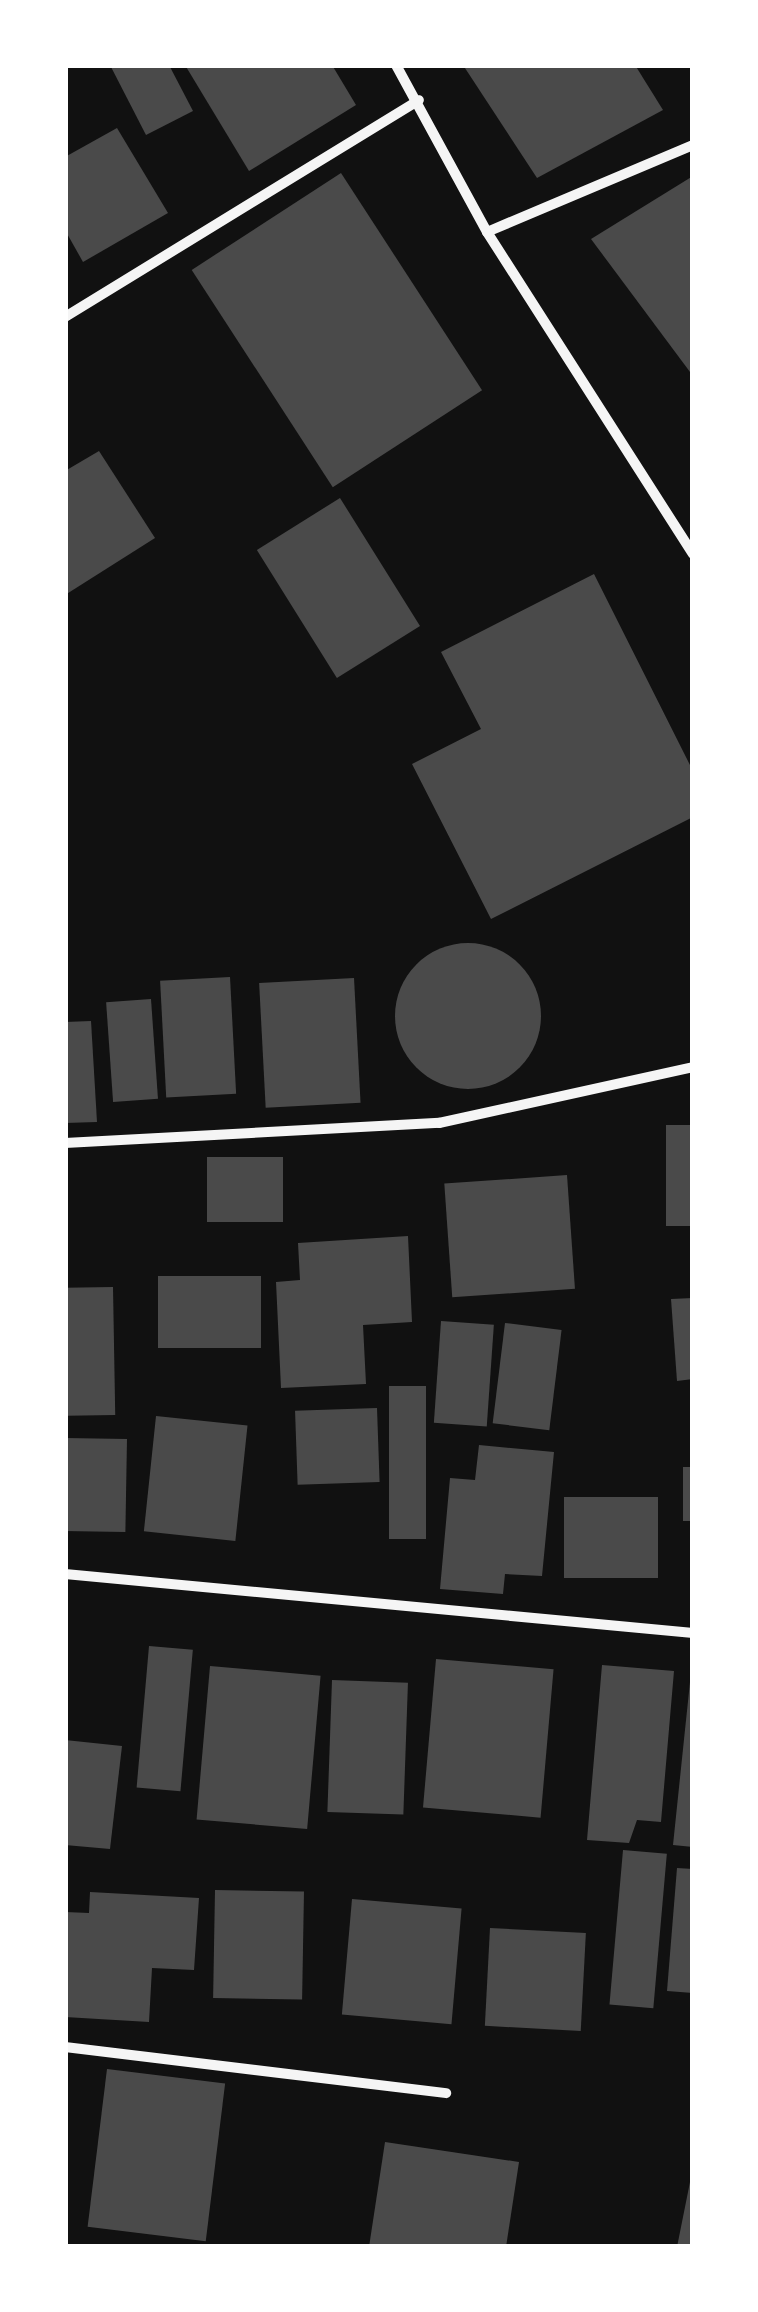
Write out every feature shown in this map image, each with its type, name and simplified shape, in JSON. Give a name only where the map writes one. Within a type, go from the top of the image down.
[{"type":"street","points":[[396,65],[419,100],[487,232],[693,554]]},
{"type":"street","points":[[65,317],[419,100]]},
{"type":"street","points":[[487,232],[693,146]]},
{"type":"street","points":[[65,1143],[439,1123],[693,1067]]},
{"type":"street","points":[[65,1574],[693,1633]]},
{"type":"street","points":[[65,2047],[446,2093]]},
{"type":"building","points":[[110,65],[169,65],[193,111],[146,135]]},
{"type":"building","points":[[185,65],[332,65],[356,105],[249,171]]},
{"type":"building","points":[[463,65],[635,65],[663,110],[537,178]]},
{"type":"building","points":[[117,128],[168,213],[83,262],[65,230],[65,157]]},
{"type":"building","points":[[341,173],[482,390],[333,487],[192,270]]},
{"type":"building","points":[[693,176],[693,376],[591,239]]},
{"type":"building","points":[[99,451],[155,538],[65,595],[65,471]]},
{"type":"building","points":[[340,498],[420,626],[337,678],[257,550]]},
{"type":"building","points":[[594,574],[693,771],[693,817],[491,919],[412,764],[481,729],[441,652]]},
{"type":"building","points":[[468,943],[496,948],[520,964],[536,988],[541,1016],[536,1044],[520,1068],[496,1084],[468,1089],[440,1084],[416,1068],[400,1044],[395,1016],[400,988],[416,964],[440,948]]},
{"type":"building","points":[[230,977],[236,1094],[166,1098],[160,981]]},
{"type":"building","points":[[354,978],[361,1103],[266,1108],[259,983]]},
{"type":"building","points":[[151,999],[158,1099],[113,1102],[106,1002]]},
{"type":"building","points":[[91,1021],[97,1122],[65,1123],[65,1022]]},
{"type":"building","points":[[666,1125],[693,1125],[693,1226],[666,1226]]},
{"type":"building","points":[[207,1157],[283,1157],[283,1222],[207,1222]]},
{"type":"building","points":[[567,1175],[575,1289],[452,1297],[444,1184]]},
{"type":"building","points":[[408,1236],[412,1322],[363,1325],[366,1384],[281,1388],[276,1282],[300,1280],[298,1243]]},
{"type":"building","points":[[158,1276],[261,1276],[261,1348],[158,1348]]},
{"type":"building","points":[[113,1287],[115,1415],[67,1416],[65,1288]]},
{"type":"building","points":[[693,1298],[693,1379],[677,1381],[671,1299]]},
{"type":"building","points":[[441,1321],[494,1325],[487,1426],[434,1423]]},
{"type":"building","points":[[505,1323],[562,1330],[549,1430],[493,1423]]},
{"type":"building","points":[[389,1386],[426,1386],[426,1539],[389,1539]]},
{"type":"building","points":[[377,1408],[380,1482],[298,1485],[295,1411]]},
{"type":"building","points":[[156,1416],[247,1426],[235,1541],[144,1531]]},
{"type":"building","points":[[65,1438],[127,1439],[125,1532],[65,1531]]},
{"type":"building","points":[[479,1445],[554,1452],[542,1576],[505,1574],[503,1594],[440,1589],[450,1478],[475,1480]]},
{"type":"building","points":[[683,1467],[693,1467],[693,1521],[683,1521]]},
{"type":"building","points":[[564,1497],[658,1497],[658,1578],[564,1578]]},
{"type":"building","points":[[149,1646],[193,1650],[180,1791],[137,1787]]},
{"type":"building","points":[[436,1659],[554,1669],[541,1818],[423,1807]]},
{"type":"building","points":[[602,1665],[674,1671],[661,1822],[637,1820],[629,1843],[587,1840]]},
{"type":"building","points":[[210,1666],[321,1676],[307,1829],[197,1819]]},
{"type":"building","points":[[332,1680],[408,1683],[403,1815],[327,1812]]},
{"type":"building","points":[[693,1682],[693,1847],[673,1845]]},
{"type":"building","points":[[65,1740],[122,1746],[110,1849],[65,1845]]},
{"type":"building","points":[[623,1850],[667,1854],[653,2008],[609,2004]]},
{"type":"building","points":[[677,1868],[693,1869],[693,1993],[667,1991]]},
{"type":"building","points":[[215,1890],[304,1892],[302,2000],[213,1998]]},
{"type":"building","points":[[90,1892],[199,1898],[194,1970],[152,1968],[149,2022],[65,2017],[65,1912],[89,1913]]},
{"type":"building","points":[[352,1899],[462,1909],[451,2024],[342,2015]]},
{"type":"building","points":[[490,1928],[586,1933],[581,2031],[485,2026]]},
{"type":"building","points":[[107,2069],[225,2084],[206,2241],[88,2227]]},
{"type":"building","points":[[385,2142],[519,2162],[506,2247],[369,2247]]},
{"type":"building","points":[[691,2177],[693,2247],[677,2247]]}]
